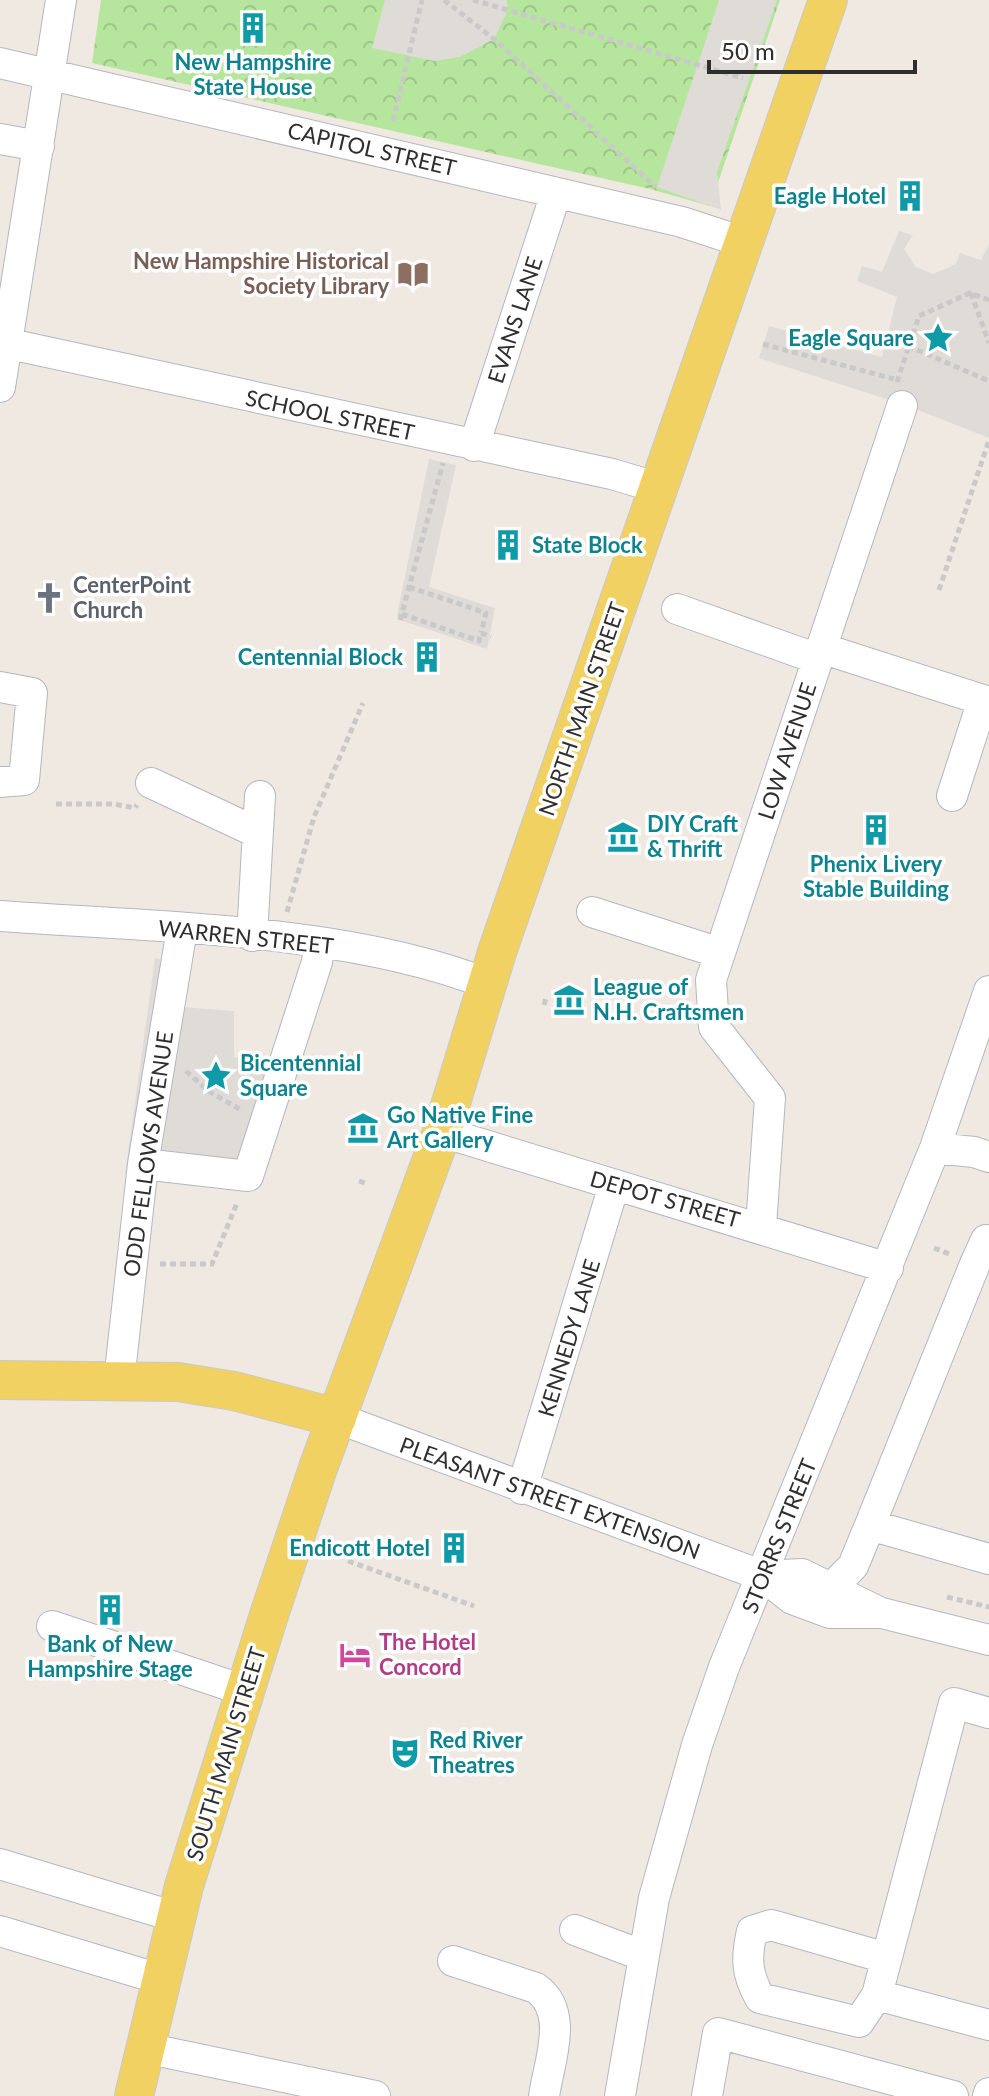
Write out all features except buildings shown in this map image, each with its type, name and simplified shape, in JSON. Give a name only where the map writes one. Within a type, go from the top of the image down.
[{"type":"main road","name":"NORTH MAIN STREET","points":[[337,1418],[442,1132],[488,984],[828,0]]},
{"type":"main road","points":[[0,1380],[178,1382],[234,1391],[337,1418]]},
{"type":"main road","name":"SOUTH MAIN STREET","points":[[134,2096],[176,1917],[274,1600],[337,1418]]},
{"type":"street","points":[[0,387],[3,343],[39,146],[47,75],[61,0]]},
{"type":"street","name":"CAPITOL STREET","points":[[0,63],[694,225],[743,242]]},
{"type":"street","points":[[0,139],[39,146]]},
{"type":"street","name":"EVANS LANE","points":[[474,446],[556,193]]},
{"type":"street","name":"SCHOOL STREET","points":[[3,343],[612,474],[659,488]]},
{"type":"street","name":"LOW AVENUE","points":[[761,1226],[770,1098],[714,1027],[711,980],[902,406]]},
{"type":"street","points":[[677,609],[819,654],[986,701],[952,796]]},
{"type":"street","points":[[0,687],[32,693],[24,780],[0,782]]},
{"type":"street","points":[[151,783],[256,832]]},
{"type":"street","points":[[252,936],[260,796]]},
{"type":"street","points":[[592,912],[720,953]]},
{"type":"street","name":"WARREN STREET","points":[[0,916],[319,943],[448,968],[488,984]]},
{"type":"street","name":"ODD FELLOWS AVENUE","points":[[119,1381],[143,1164],[182,929]]},
{"type":"street","points":[[143,1164],[248,1176],[317,962],[319,943]]},
{"type":"street","name":"STORRS STREET","points":[[620,2096],[654,1898],[697,1745],[724,1667],[935,1148],[989,991]]},
{"type":"street","name":"DEPOT STREET","points":[[442,1132],[761,1226],[888,1268]]},
{"type":"street","points":[[935,1148],[989,1157]]},
{"type":"street","name":"KENNEDY LANE","points":[[522,1489],[614,1185]]},
{"type":"street","points":[[832,1587],[853,1566],[975,1264],[986,1240],[989,1241]]},
{"type":"street","name":"PLEASANT STREET EXTENSION","points":[[337,1418],[763,1576]]},
{"type":"street","points":[[870,1525],[989,1559]]},
{"type":"street","points":[[763,1576],[802,1574],[882,1613],[989,1640]]},
{"type":"street","points":[[763,1576],[792,1599],[830,1613],[882,1613]]},
{"type":"street","points":[[52,1626],[246,1691]]},
{"type":"street","points":[[886,1958],[771,1925],[752,1931],[745,1961],[750,1981],[760,1998],[859,2022],[877,1995],[954,1703],[989,1713]]},
{"type":"street","points":[[0,1864],[176,1917]]},
{"type":"street","points":[[575,1930],[644,1956]]},
{"type":"street","points":[[0,1931],[160,1979]]},
{"type":"street","points":[[453,1961],[536,1988],[546,1995],[556,2023],[544,2096]]},
{"type":"street","points":[[877,1995],[989,2025]]},
{"type":"street","points":[[707,2096],[718,2033],[953,2096]]},
{"type":"street","points":[[145,2048],[375,2096]]},
{"type":"path","points":[[393,121],[422,0]]},
{"type":"path","points":[[444,0],[494,39],[657,187]]},
{"type":"path","points":[[473,0],[743,78]]},
{"type":"path","points":[[970,293],[989,343]]},
{"type":"path","points":[[763,344],[896,380],[919,316],[970,293],[989,298]]},
{"type":"path","points":[[908,346],[989,381]]},
{"type":"path","points":[[939,590],[989,440]]},
{"type":"path","points":[[409,587],[486,613],[479,641],[401,617],[409,587],[443,462]]},
{"type":"path","points":[[481,633],[491,637]]},
{"type":"path","points":[[286,917],[314,817],[363,703]]},
{"type":"path","points":[[56,804],[135,808],[151,783]]},
{"type":"path","points":[[162,1049],[208,1091],[266,1121]]},
{"type":"path","points":[[132,1263],[212,1264],[248,1176]]},
{"type":"path","points":[[348,1561],[474,1606]]},
{"type":"green space","points":[[101,0],[780,0],[710,206],[650,189],[92,63]]},
{"type":"shaded area","points":[[385,0],[507,0],[508,10],[494,39],[460,57],[434,61],[372,48]]},
{"type":"shaded area","points":[[719,0],[777,0],[717,172],[721,210],[657,187]]},
{"type":"shaded area","name":"Eagle Square","points":[[899,231],[913,235],[904,249],[916,267],[933,274],[956,264],[960,253],[981,260],[989,244],[989,438],[908,406],[759,358],[769,326],[882,357],[897,297],[857,281],[862,266],[882,272]]},
{"type":"shaded area","points":[[429,459],[456,465],[429,587],[495,608],[487,649],[400,620],[397,615]]},
{"type":"shaded area","name":"Bicentennial Square","points":[[155,958],[182,964],[182,1007],[234,1011],[234,1057],[280,1062],[259,1175],[240,1190],[151,1170],[125,1174]]},
{"type":"place","name":"New Hampshire State House","points":[[253,28]]},
{"type":"place","name":"Eagle Hotel","points":[[910,196]]},
{"type":"place","name":"New Hampshire Historical Society Library","points":[[413,274]]},
{"type":"place","name":"Eagle Square","points":[[938,338]]},
{"type":"place","name":"State Block","points":[[508,545]]},
{"type":"place","name":"CenterPoint Church","points":[[49,598]]},
{"type":"place","name":"Centennial Block","points":[[427,657]]},
{"type":"place","name":"Phenix Livery Stable Building","points":[[876,830]]},
{"type":"place","name":"DIY Craft & Thrift","points":[[623,837]]},
{"type":"place","name":"League of N.H. Craftsmen","points":[[569,1000]]},
{"type":"place","name":"Bicentennial Square","points":[[216,1076]]},
{"type":"place","name":"Go Native Fine Art Gallery","points":[[363,1128]]},
{"type":"place","name":"Endicott Hotel","points":[[454,1548]]},
{"type":"place","name":"Bank of New Hampshire Stage","points":[[110,1610]]},
{"type":"place","name":"The Hotel Concord","points":[[355,1655]]},
{"type":"place","name":"Red River Theatres","points":[[405,1753]]}]
